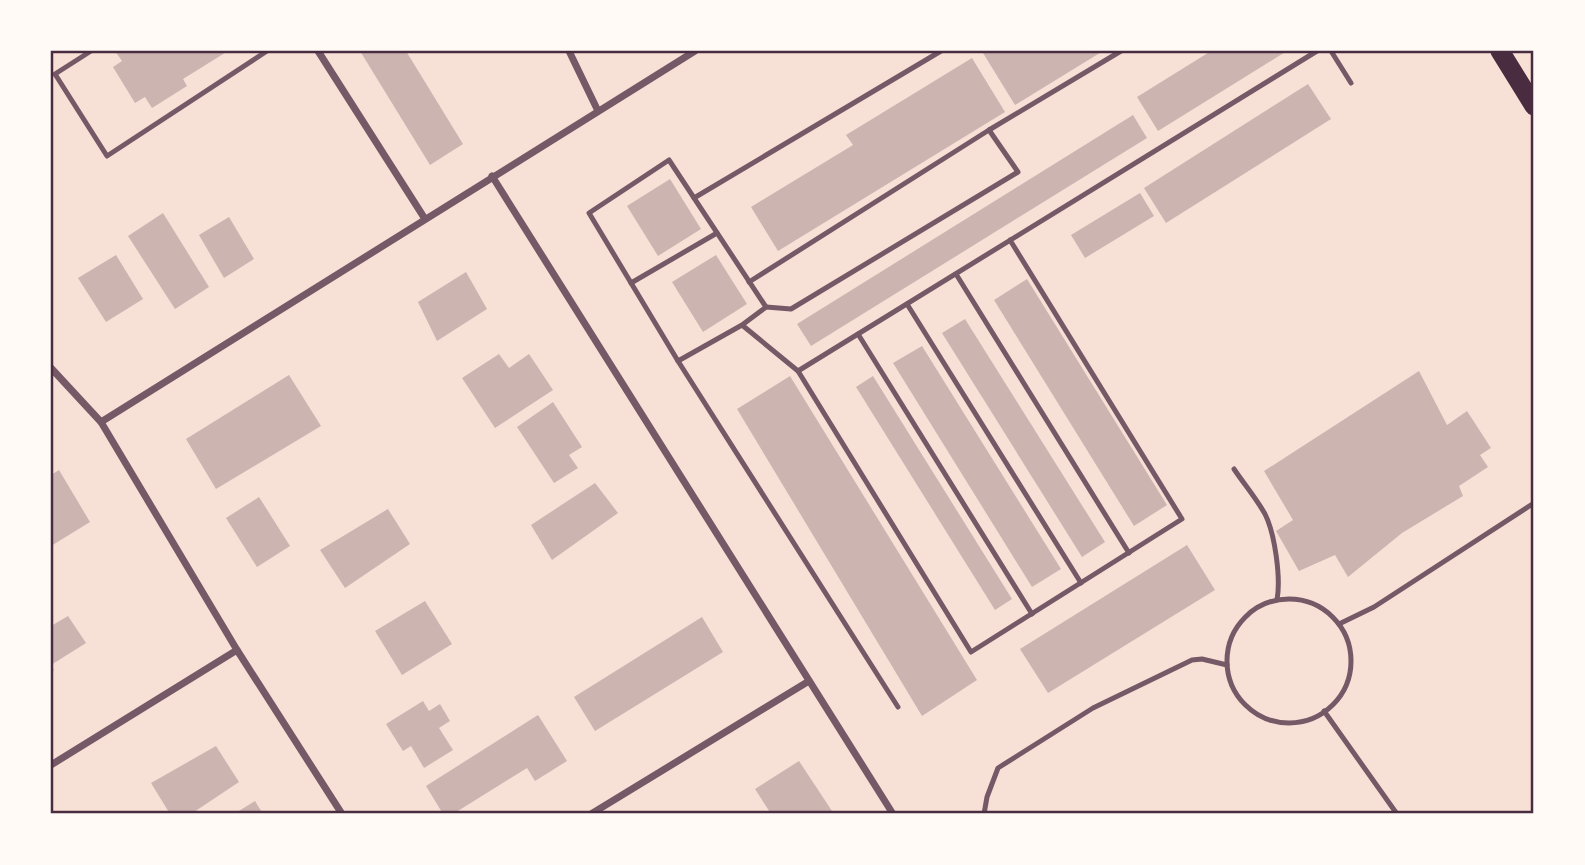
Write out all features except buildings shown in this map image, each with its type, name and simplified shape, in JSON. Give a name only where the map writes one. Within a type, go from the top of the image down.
[{"type":"highway","points":[[1500,51],[1534,106]]},
{"type":"street","points":[[318,51],[425,219]]},
{"type":"street","points":[[569,51],[598,111]]},
{"type":"street","points":[[101,422],[695,51]]},
{"type":"street","points":[[492,177],[893,814]]},
{"type":"street","points":[[51,368],[101,422],[237,650],[342,814]]},
{"type":"street","points":[[51,765],[237,650]]},
{"type":"street","points":[[591,814],[809,681]]},
{"type":"lane","points":[[91,51],[55,74],[107,156],[267,51]]},
{"type":"lane","points":[[694,198],[941,51]]},
{"type":"lane","points":[[749,282],[989,130],[1121,51]]},
{"type":"lane","points":[[798,371],[1317,51]]},
{"type":"lane","points":[[1331,51],[1351,83]]},
{"type":"lane","points":[[678,361],[742,325],[766,307],[791,309],[1018,172],[989,130]]},
{"type":"lane","points":[[766,307],[669,160],[589,213],[678,361],[898,707]]},
{"type":"lane","points":[[631,283],[717,233]]},
{"type":"lane","points":[[742,325],[798,371],[971,652],[1182,520],[1010,240]]},
{"type":"lane","points":[[956,274],[1129,553]]},
{"type":"lane","points":[[907,304],[1081,583]]},
{"type":"lane","points":[[858,334],[1032,614]]},
{"type":"lane","points":[[1234,469],[1266,516],[1277,561],[1277,600]]},
{"type":"lane","points":[[1339,624],[1374,607],[1534,503]]},
{"type":"lane","points":[[1295,599],[1327,611],[1339,624],[1348,641],[1351,661],[1348,680],[1339,698],[1308,720],[1289,723],[1271,720],[1254,712],[1231,683],[1227,665],[1229,647],[1241,623],[1261,606],[1277,600],[1295,599]]},
{"type":"lane","points":[[984,814],[998,768],[1093,708],[1192,660],[1202,659],[1227,665]]},
{"type":"lane","points":[[1324,711],[1397,814]]}]
